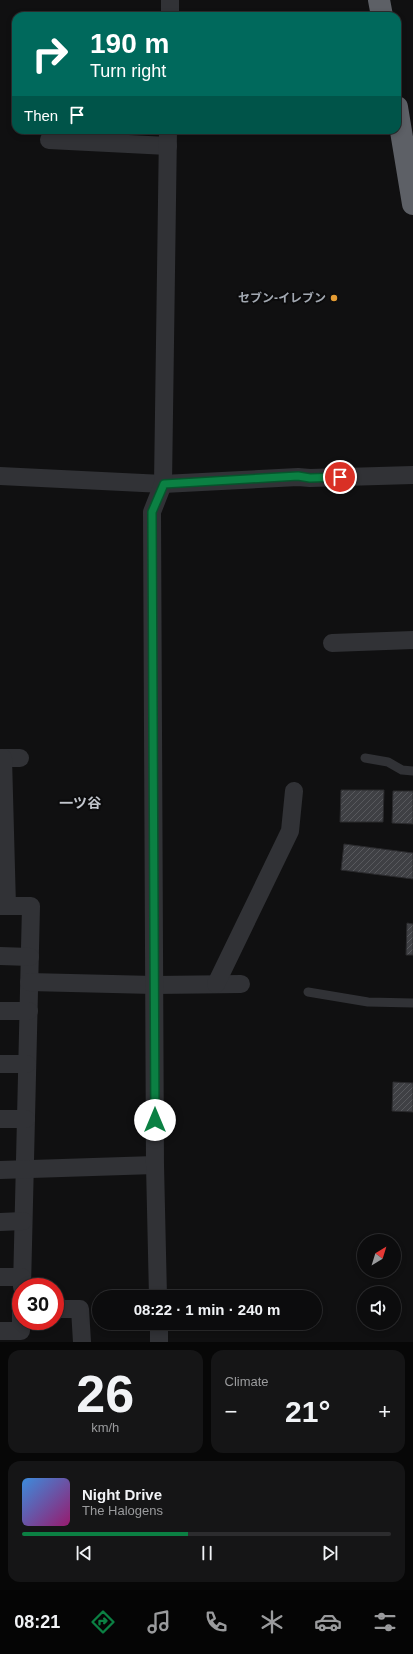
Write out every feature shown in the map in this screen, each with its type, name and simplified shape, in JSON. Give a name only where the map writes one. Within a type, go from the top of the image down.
[{"type":"highway","points":[[379,0],[381,12]]},
{"type":"highway","points":[[401,131],[413,204]]},
{"type":"street","points":[[170,0],[170,12]]},
{"type":"street","points":[[49,140],[168,138],[164,484],[152,512],[155,1165],[158,1290]]},
{"type":"street","points":[[0,476],[164,484],[298,476],[310,478],[413,475]]},
{"type":"street","points":[[332,643],[413,640]]},
{"type":"street","points":[[8,758],[3,906],[31,906],[26,1119],[23,1169],[22,1278]]},
{"type":"street","points":[[216,984],[290,831],[294,791]]},
{"type":"street","points":[[0,956],[30,957]]},
{"type":"street","points":[[29,982],[154,985],[240,984]]},
{"type":"street","points":[[0,1011],[28,1011]]},
{"type":"street","points":[[0,1064],[27,1064]]},
{"type":"street","points":[[0,1119],[26,1119]]},
{"type":"street","points":[[0,1170],[155,1165]]},
{"type":"street","points":[[0,1222],[23,1221]]},
{"type":"street","points":[[0,1277],[12,1280]]},
{"type":"street","points":[[64,1309],[80,1309],[82,1342]]},
{"type":"street","points":[[0,1331],[21,1330]]},
{"type":"street","points":[[159,1330],[159,1342]]},
{"type":"lane","points":[[365,758],[388,762],[402,770],[413,771]]},
{"type":"lane","points":[[308,992],[368,1002],[413,1003]]},
{"type":"building","points":[[341,790],[384,790],[383,822],[340,822]]},
{"type":"building","points":[[393,791],[413,791],[413,824],[392,823]]},
{"type":"building","points":[[344,844],[413,853],[413,879],[341,870]]},
{"type":"building","points":[[407,923],[413,924],[413,955],[406,955]]},
{"type":"building","points":[[393,1082],[413,1083],[413,1112],[392,1111]]},
{"type":"place","name":"セブン-イレブン","points":[[334,298]]},
{"type":"district","name":"一ツ谷","points":[[80,803]]},
{"type":"route","points":[[155,1120],[152,512],[164,484],[298,476],[310,478],[340,477]]}]
